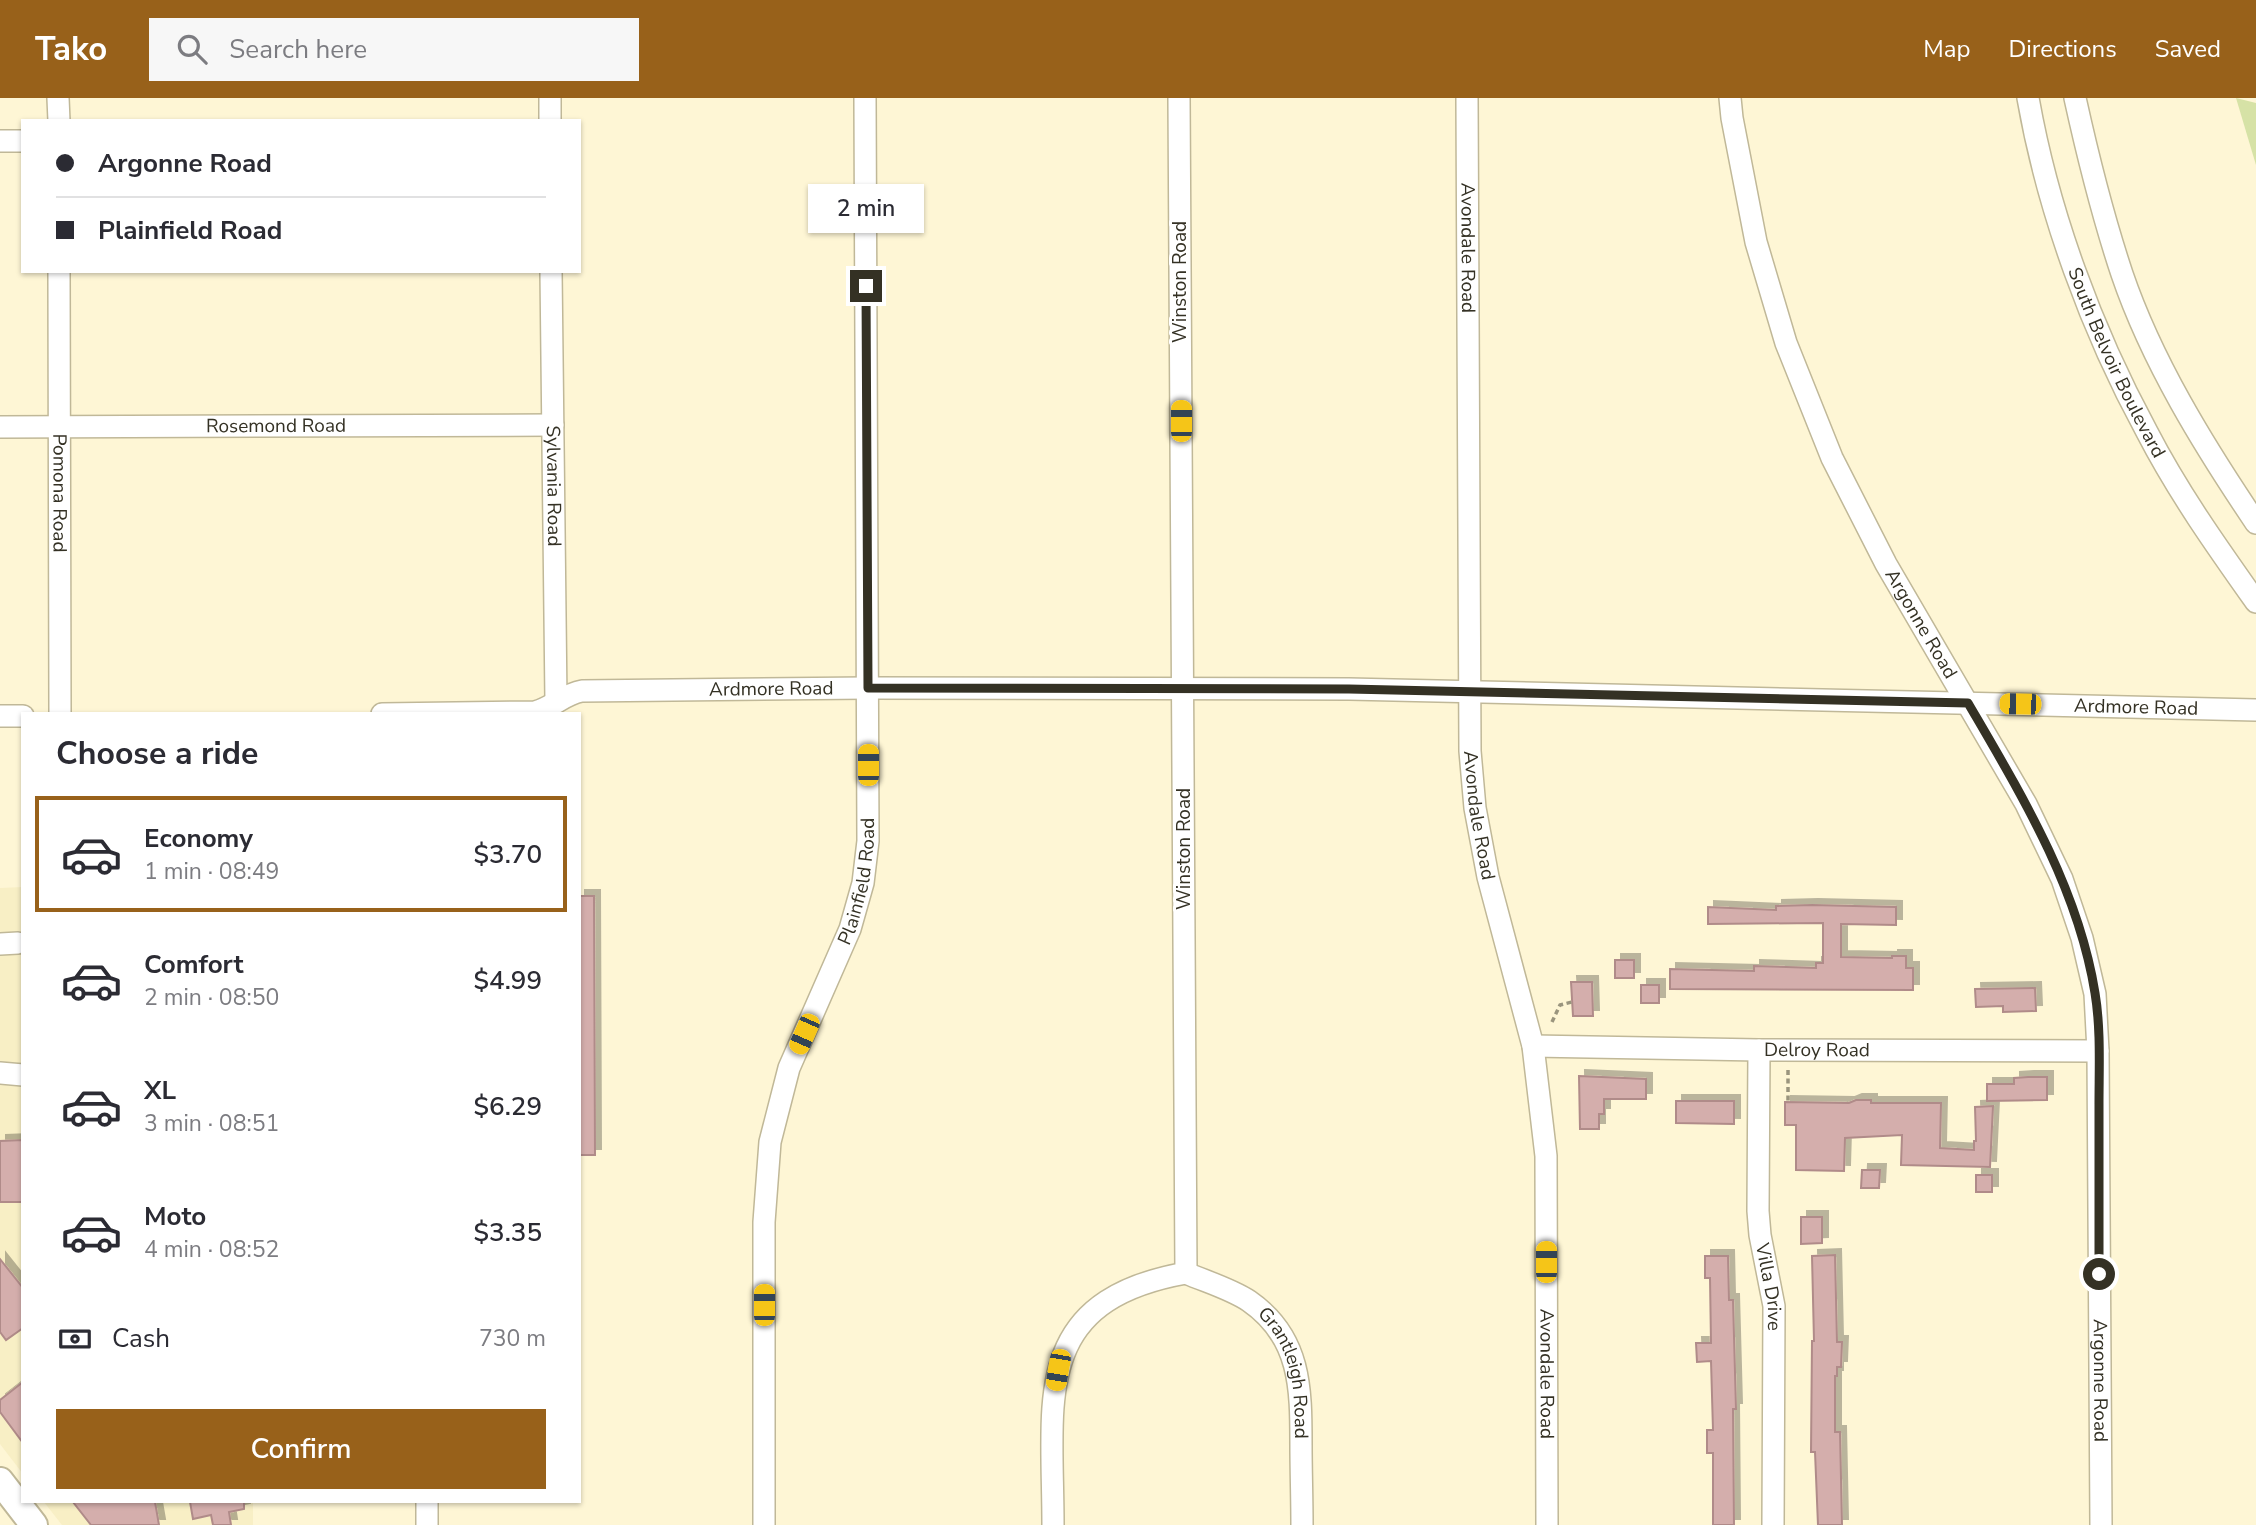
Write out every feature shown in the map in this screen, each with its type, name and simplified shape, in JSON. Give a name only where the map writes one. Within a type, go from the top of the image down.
[{"type":"main road","points":[[0,1481],[34,1525]]},
{"type":"street","points":[[58,98],[59,119]]},
{"type":"street","points":[[550,98],[550,119]]},
{"type":"street","name":"Plainfield Road","points":[[764,1525],[764,1222],[770,1142],[789,1068],[850,929],[863,883],[868,841],[864,98]]},
{"type":"street","name":"Winston Road","points":[[1179,98],[1186,1273]]},
{"type":"street","name":"Avondale Road","points":[[1467,98],[1471,751],[1481,841],[1533,1046],[1546,1156],[1548,1525]]},
{"type":"street","name":"Argonne Road","points":[[1730,98],[1756,242],[1786,343],[1832,458],[1886,564],[2026,804],[2062,878],[2082,938],[2095,994],[2098,1051],[2101,1525]]},
{"type":"street","name":"South Belvoir Boulevard","points":[[2028,98],[2032,124],[2072,261],[2112,362],[2154,445],[2207,532],[2256,602]]},
{"type":"street","name":"South Belvoir Boulevard","points":[[2075,98],[2085,145],[2123,275],[2148,336],[2180,401],[2256,523]]},
{"type":"street","points":[[0,141],[21,141]]},
{"type":"street","name":"Pomona Road","points":[[59,273],[60,712]]},
{"type":"street","name":"Sylvania Road","points":[[551,273],[556,701]]},
{"type":"street","name":"Rosemond Road","points":[[0,427],[553,425]]},
{"type":"street","name":"Ardmore Road","points":[[535,712],[572,693],[582,691],[868,688],[1471,692],[2256,710]]},
{"type":"street","points":[[0,716],[21,716]]},
{"type":"street","name":"Delroy Road","points":[[1533,1046],[2098,1051]]},
{"type":"street","name":"Villa Drive","points":[[1759,1050],[1758,1211],[1774,1306],[1773,1525]]},
{"type":"street","points":[[0,1073],[21,1075]]},
{"type":"street","points":[[1053,1525],[1053,1406],[1058,1370],[1071,1337],[1086,1317],[1111,1297],[1159,1278],[1186,1273]]},
{"type":"street","name":"Grantleigh Road","points":[[1186,1273],[1248,1300],[1270,1320],[1289,1348],[1299,1379],[1301,1404],[1302,1525]]},
{"type":"street","points":[[427,1503],[427,1525]]},
{"type":"path","points":[[1552,1022],[1560,1005],[1572,1002]]},
{"type":"path","points":[[1788,1070],[1788,1102]]},
{"type":"shaded area","points":[[21,887],[21,1471],[0,1444],[0,888]]},
{"type":"shaded area","points":[[45,1503],[253,1503],[253,1525],[62,1525]]},
{"type":"green space","points":[[2236,98],[2256,103],[2256,165]]},
{"type":"building","points":[[581,896],[594,896],[595,1155],[581,1155]]},
{"type":"building","points":[[1776,906],[1896,907],[1896,925],[1841,924],[1841,957],[1906,956],[1906,968],[1913,968],[1913,990],[1670,989],[1670,969],[1754,971],[1754,966],[1816,968],[1816,963],[1823,963],[1823,923],[1708,924],[1708,907],[1776,910]]},
{"type":"building","points":[[1615,960],[1634,960],[1634,978],[1615,978]]},
{"type":"building","points":[[1571,982],[1592,982],[1593,1016],[1573,1016]]},
{"type":"building","points":[[1641,985],[1659,985],[1659,1003],[1641,1003]]},
{"type":"building","points":[[2035,988],[2036,1011],[2003,1012],[2003,1006],[1976,1007],[1975,989]]},
{"type":"building","points":[[1579,1076],[1646,1079],[1646,1099],[1604,1099],[1604,1114],[1599,1114],[1599,1129],[1580,1129]]},
{"type":"building","points":[[2047,1077],[2047,1100],[1987,1101],[1987,1084],[2014,1084],[2014,1078]]},
{"type":"building","points":[[1871,1100],[1871,1103],[1941,1103],[1940,1148],[1974,1150],[1975,1107],[1993,1106],[1990,1167],[1901,1165],[1902,1135],[1845,1138],[1844,1171],[1796,1170],[1796,1125],[1785,1125],[1785,1102],[1849,1103]]},
{"type":"building","points":[[1676,1101],[1734,1101],[1734,1124],[1676,1123]]},
{"type":"building","points":[[21,1140],[21,1202],[0,1202],[0,1141]]},
{"type":"building","points":[[1862,1170],[1880,1170],[1879,1188],[1861,1188]]},
{"type":"building","points":[[1976,1175],[1992,1175],[1992,1192],[1976,1192]]},
{"type":"building","points":[[1801,1217],[1822,1217],[1822,1243],[1801,1244]]},
{"type":"building","points":[[1835,1255],[1837,1342],[1842,1342],[1841,1367],[1837,1367],[1835,1376],[1835,1432],[1840,1432],[1842,1525],[1818,1525],[1815,1452],[1811,1452],[1814,1341],[1812,1256]]},
{"type":"building","points":[[1705,1256],[1728,1256],[1729,1300],[1733,1300],[1736,1409],[1733,1409],[1734,1525],[1713,1525],[1713,1453],[1707,1453],[1707,1430],[1713,1430],[1711,1361],[1697,1362],[1696,1343],[1711,1343],[1710,1278],[1705,1278]]},
{"type":"building","points":[[0,1259],[21,1285],[21,1329],[6,1340],[0,1332]]},
{"type":"building","points":[[21,1384],[21,1440],[0,1412],[0,1400]]},
{"type":"building","points":[[74,1503],[155,1503],[159,1525],[91,1525]]},
{"type":"building","points":[[190,1503],[244,1503],[244,1509],[229,1512],[231,1525],[213,1525],[211,1515],[193,1519]]},
{"type":"route","points":[[866,286],[868,688],[1349,689],[1968,703],[2026,804],[2062,878],[2087,956],[2095,994],[2098,1051],[2099,1274]]}]
